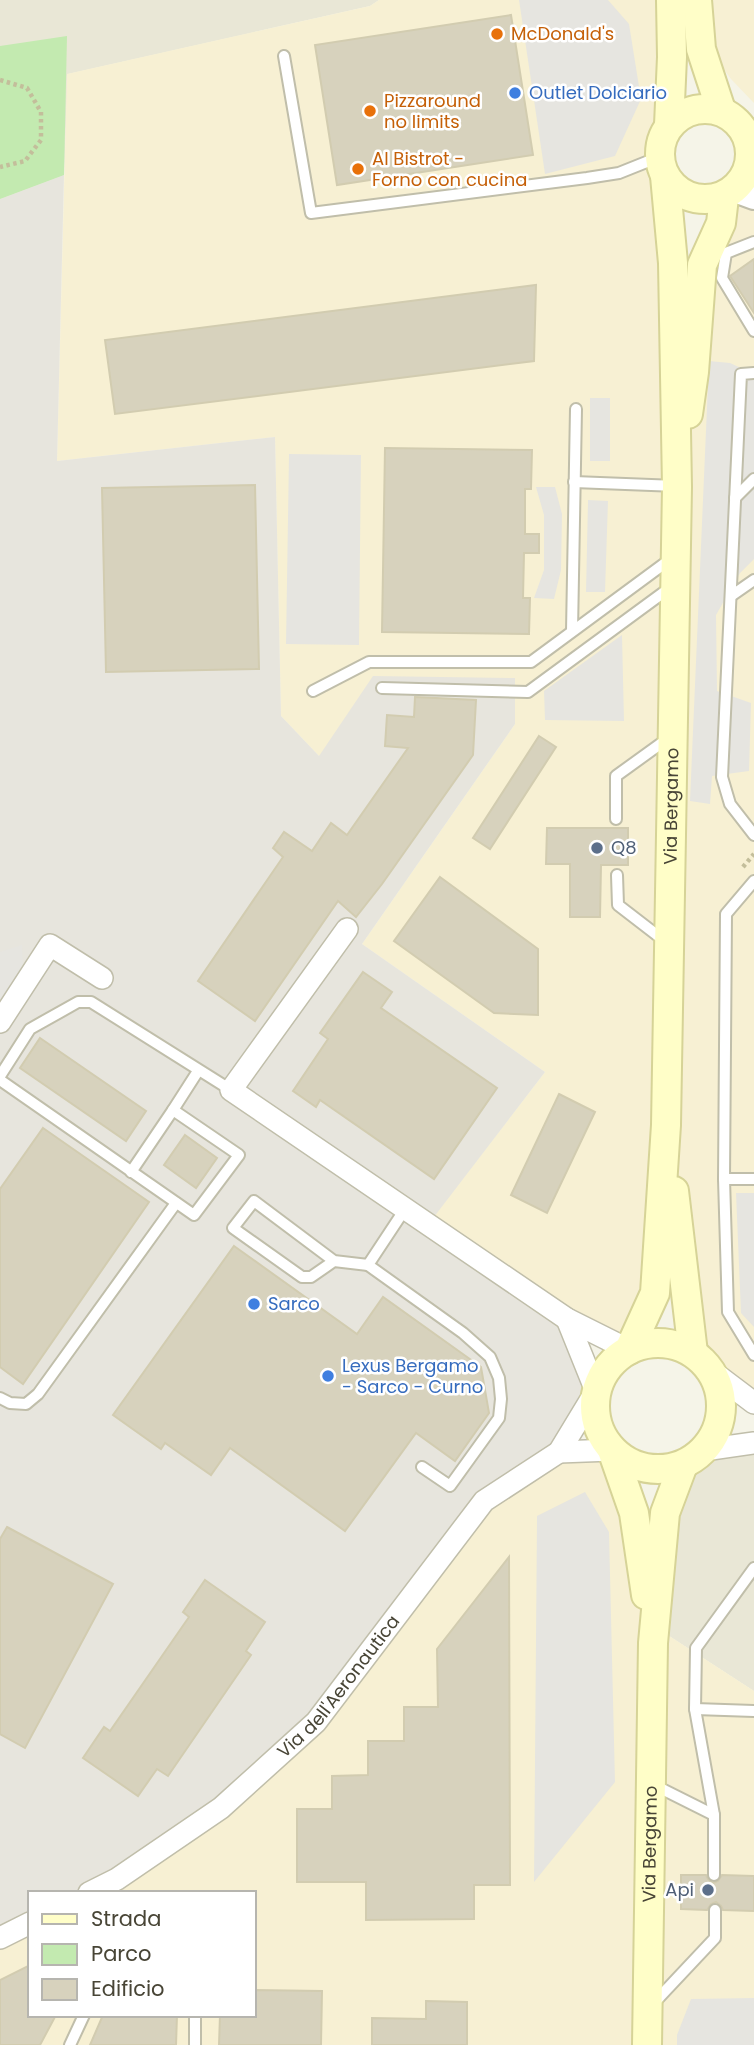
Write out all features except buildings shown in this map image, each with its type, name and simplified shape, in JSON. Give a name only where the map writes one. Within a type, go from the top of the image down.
[{"type":"main road","points":[[684,1],[721,110],[742,126],[752,143],[750,163],[738,195],[694,198],[678,192],[662,167],[662,138],[669,125],[672,57],[684,1]]},
{"type":"main road","points":[[669,125],[686,114],[721,110]]},
{"type":"main road","name":"Via Bergamo","points":[[629,1350],[655,1293],[666,1125],[677,486],[673,263],[662,167]]},
{"type":"main road","name":"Via Bergamo","points":[[677,486],[694,372],[702,265],[721,223],[738,195]]},
{"type":"main road","name":"Via Bergamo","points":[[666,1125],[701,1361]]},
{"type":"main road","points":[[650,1343],[672,1344],[701,1361],[721,1396],[719,1425],[694,1457],[664,1470],[645,1469],[627,1462],[612,1450],[596,1423],[596,1391],[608,1367],[629,1350],[650,1343]]},
{"type":"main road","name":"Via Bergamo","points":[[612,1450],[634,1513],[653,1643]]},
{"type":"main road","name":"Via Bergamo","points":[[647,2045],[653,1643],[665,1513],[694,1457]]},
{"type":"street","points":[[347,929],[231,1090],[567,1318],[629,1350]]},
{"type":"street","points":[[0,1022],[50,946],[102,978]]},
{"type":"street","points":[[567,1318],[596,1391]]},
{"type":"street","points":[[701,1361],[754,1403]]},
{"type":"street","name":"Via dell'Aeronautica","points":[[93,1891],[117,1879],[221,1808],[316,1722],[484,1501],[559,1452],[596,1391]]},
{"type":"street","points":[[694,1457],[754,1443]]},
{"type":"street","points":[[559,1452],[612,1450]]},
{"type":"street","points":[[0,1938],[28,1924]]},
{"type":"lane","points":[[284,56],[311,213],[662,167]]},
{"type":"lane","points":[[754,242],[726,253],[722,278],[754,331]]},
{"type":"lane","points":[[754,373],[741,374],[722,776],[730,804],[754,835]]},
{"type":"lane","points":[[572,631],[576,409]]},
{"type":"lane","points":[[735,498],[754,479]]},
{"type":"lane","points":[[574,482],[677,486]]},
{"type":"lane","points":[[313,691],[369,662],[531,662],[676,555]]},
{"type":"lane","points":[[731,596],[754,580]]},
{"type":"lane","points":[[382,688],[528,692],[675,584]]},
{"type":"lane","points":[[617,819],[616,776],[672,736]]},
{"type":"lane","points":[[617,875],[618,905],[670,945]]},
{"type":"lane","points":[[754,881],[726,914],[724,1179],[729,1312],[754,1355]]},
{"type":"lane","points":[[173,1110],[239,1155],[194,1215],[0,1078],[30,1029],[78,1002],[91,1002],[231,1090]]},
{"type":"lane","points":[[131,1172],[198,1070]]},
{"type":"lane","points":[[724,1179],[754,1179]]},
{"type":"lane","points":[[334,1261],[311,1277],[302,1277],[233,1228],[254,1201],[334,1261],[368,1265],[463,1333],[490,1357],[499,1377],[499,1418],[450,1486],[422,1467]]},
{"type":"lane","points":[[0,1398],[10,1403],[26,1404],[38,1394],[176,1203]]},
{"type":"lane","points":[[368,1265],[405,1209]]},
{"type":"lane","points":[[714,1875],[714,1815],[695,1710],[696,1648],[754,1568]]},
{"type":"lane","points":[[695,1710],[754,1711]]},
{"type":"lane","points":[[651,1783],[714,1815]]},
{"type":"lane","points":[[648,2010],[715,1938],[715,1910]]},
{"type":"lane","points":[[70,2045],[83,2017]]},
{"type":"lane","points":[[195,2017],[195,2045]]},
{"type":"path","points":[[0,80],[27,88],[41,112],[41,140],[25,161],[0,167]]},
{"type":"shaded area","points":[[0,0],[379,0],[370,6],[68,74],[64,175],[0,199]]},
{"type":"shaded area","points":[[379,0],[656,0],[662,12],[658,118],[650,144],[663,264],[668,496],[657,1125],[644,1289],[624,1336],[571,1310],[434,1216],[545,1072],[362,944],[515,724],[319,756],[281,716],[275,437],[57,461],[67,74],[370,6]]},
{"type":"shaded area","points":[[519,0],[608,0],[629,24],[641,99],[615,156],[545,174]]},
{"type":"shaded area","points":[[712,0],[754,0],[754,103],[731,79],[712,53]]},
{"type":"shaded area","points":[[64,175],[57,461],[275,437],[281,716],[319,756],[373,676],[515,678],[515,724],[362,944],[545,1072],[424,1230],[562,1324],[585,1389],[552,1445],[477,1493],[312,1715],[216,1799],[114,1872],[78,1891],[28,1891],[28,1917],[0,1931],[0,199]]},
{"type":"shaded area","points":[[745,203],[754,205],[754,1397],[699,1350],[672,1125],[683,489],[700,375],[707,267],[733,210]]},
{"type":"shaded area","points":[[709,361],[730,363],[754,374],[754,559],[740,573],[716,615],[717,691],[751,703],[749,771],[712,776],[710,804],[690,801]]},
{"type":"shaded area","points":[[590,398],[610,398],[610,461],[590,461]]},
{"type":"shaded area","points":[[289,454],[361,455],[359,645],[286,644]]},
{"type":"shaded area","points":[[536,487],[555,487],[562,514],[561,570],[554,599],[534,598],[544,570],[544,515]]},
{"type":"shaded area","points":[[588,500],[608,501],[605,592],[586,592]]},
{"type":"shaded area","points":[[622,635],[624,721],[545,720],[544,691]]},
{"type":"shaded area","points":[[22,945],[23,966],[0,1000],[0,952]]},
{"type":"shaded area","points":[[736,1193],[754,1193],[754,1327],[741,1313]]},
{"type":"shaded area","points":[[754,1449],[754,1691],[660,1630],[686,1468],[705,1455]]},
{"type":"shaded area","points":[[608,1455],[630,1521],[647,1644],[641,2045],[0,2045],[0,1946],[28,1931],[28,2017],[256,2017],[256,1891],[104,1891],[488,1505],[557,1460]]},
{"type":"shaded area","points":[[585,1492],[609,1532],[615,1782],[534,1882],[537,1516]]},
{"type":"shaded area","points":[[660,1630],[754,1691],[754,2045],[653,2045]]},
{"type":"shaded area","points":[[754,1998],[754,2045],[677,2045],[677,2035],[691,1999]]},
{"type":"green space","points":[[67,36],[64,175],[0,199],[0,46]]},
{"type":"place","name":"McDonald's","points":[[497,34]]},
{"type":"place","name":"Outlet Dolciario","points":[[515,93]]},
{"type":"place","name":"Pizzaround no limits","points":[[370,111]]},
{"type":"place","name":"Al Bistrot - Forno con cucina","points":[[358,169]]},
{"type":"place","name":"Q8","points":[[597,848]]},
{"type":"place","name":"Sarco","points":[[254,1304]]},
{"type":"place","name":"Lexus Bergamo - Sarco - Curno","points":[[328,1376]]},
{"type":"place","name":"Api","points":[[708,1890]]}]
